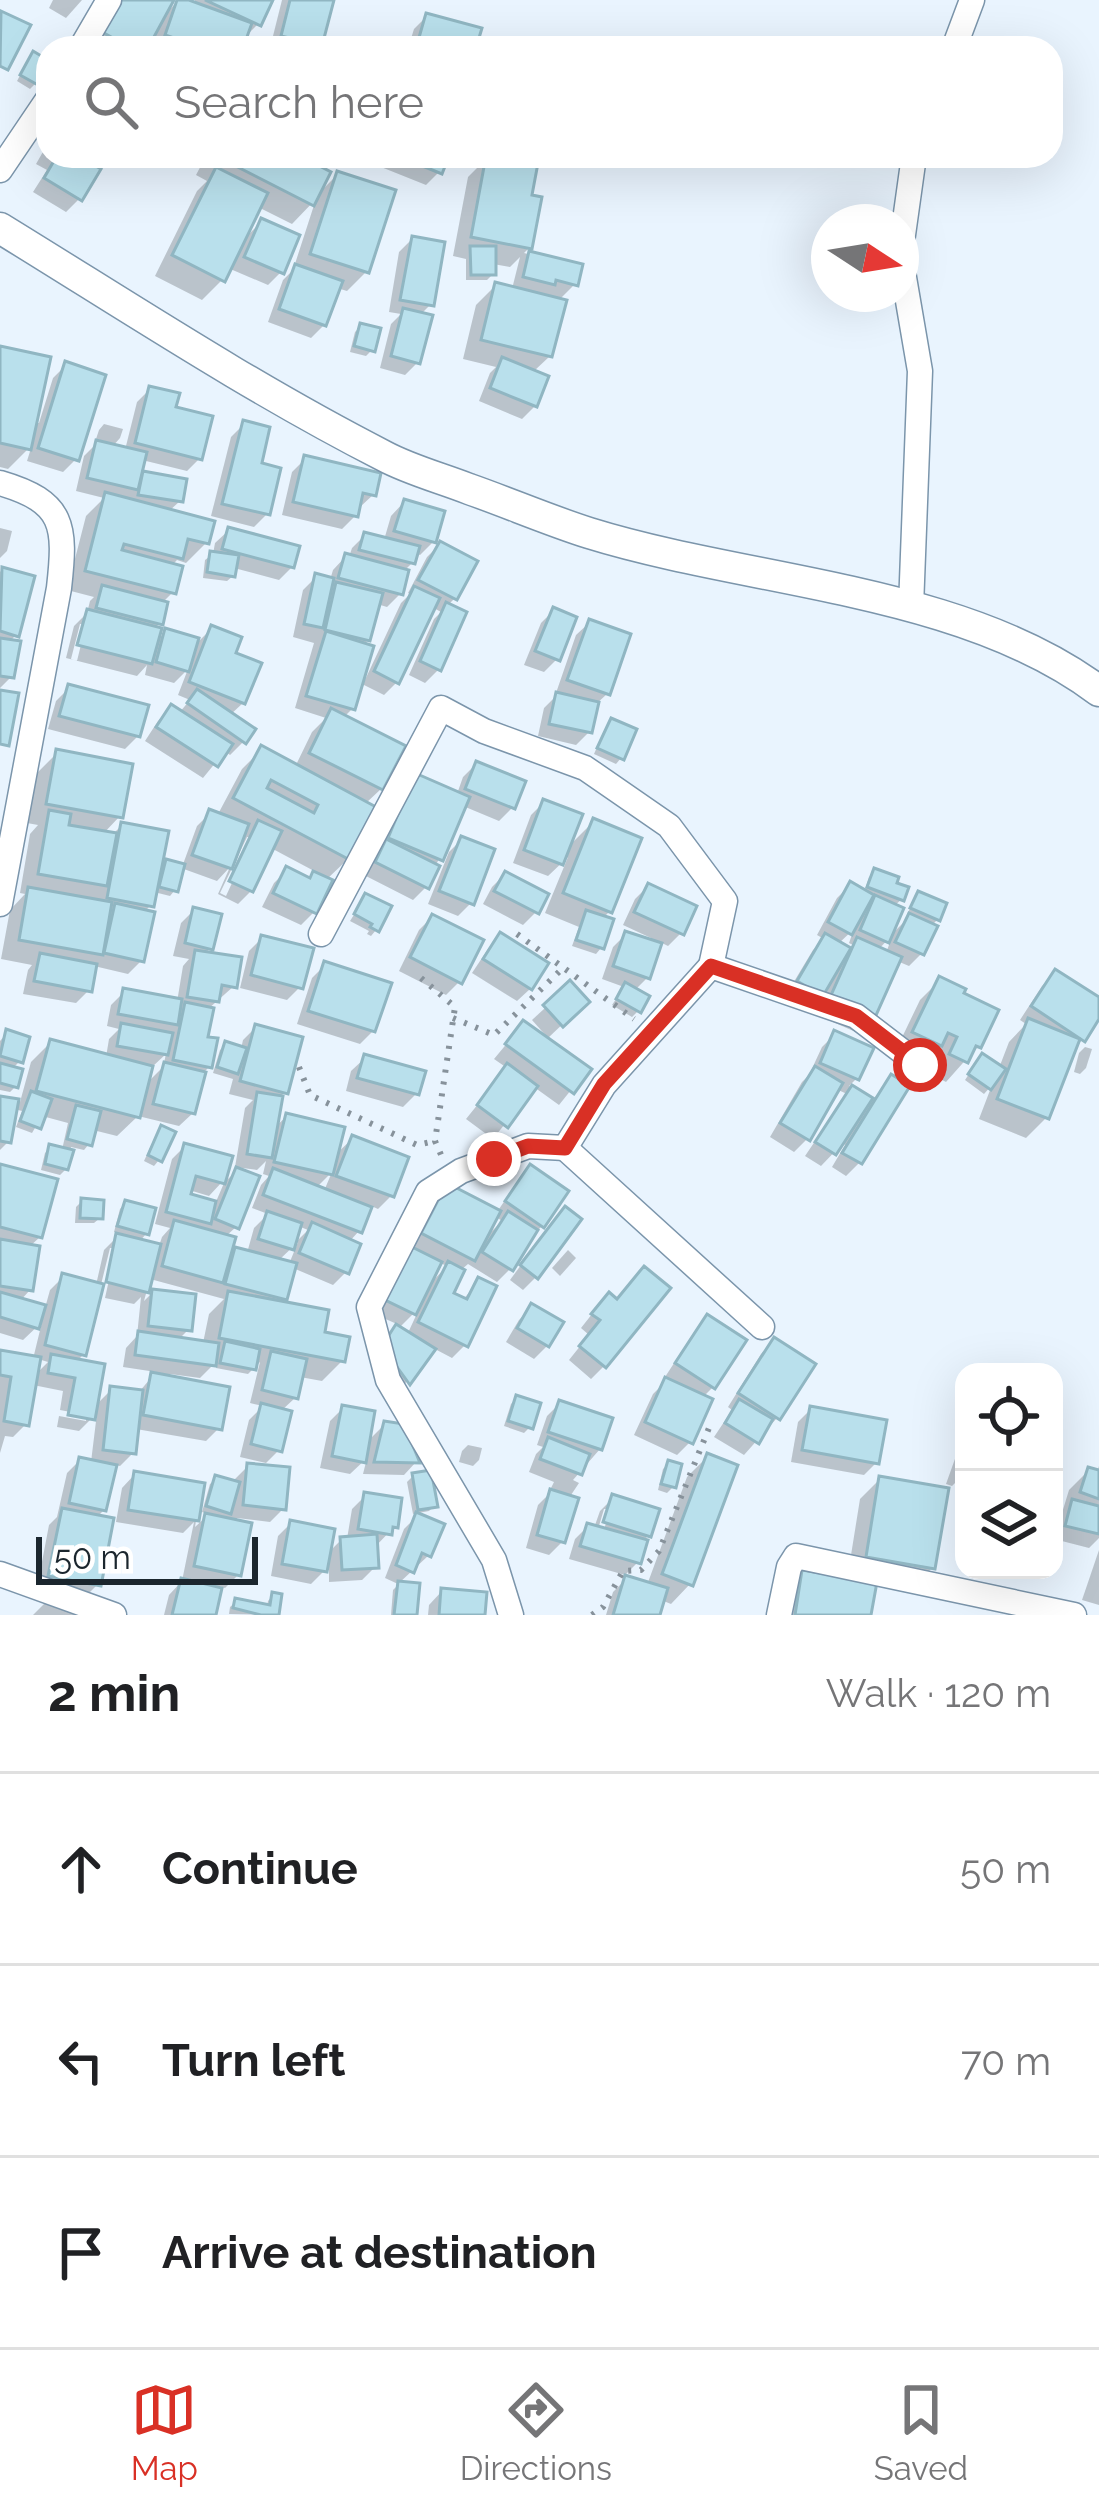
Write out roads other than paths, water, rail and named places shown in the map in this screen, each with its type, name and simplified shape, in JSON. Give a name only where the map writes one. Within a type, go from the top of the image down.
[{"type":"street","points":[[88,36],[109,0]]},
{"type":"street","points":[[958,36],[972,0]]},
{"type":"street","points":[[0,170],[36,117]]},
{"type":"street","points":[[907,204],[912,168]]},
{"type":"street","points":[[0,228],[182,342],[388,459],[588,532],[911,607],[1017,642],[1076,673],[1099,691]]},
{"type":"street","points":[[910,312],[920,371],[911,607]]},
{"type":"street","points":[[0,484],[28,492],[47,504],[58,519],[63,552],[0,904]]},
{"type":"street","points":[[321,934],[441,708],[484,731],[584,768],[669,826],[725,901],[711,966],[604,1084],[565,1148]]},
{"type":"street","points":[[711,966],[856,1016],[920,1065]]},
{"type":"street","points":[[511,1615],[494,1560],[388,1380],[369,1306],[428,1192],[450,1177],[528,1146],[565,1148],[762,1327]]},
{"type":"street","points":[[779,1615],[789,1567],[796,1556],[1074,1615]]},
{"type":"street","points":[[0,1574],[114,1615]]}]
